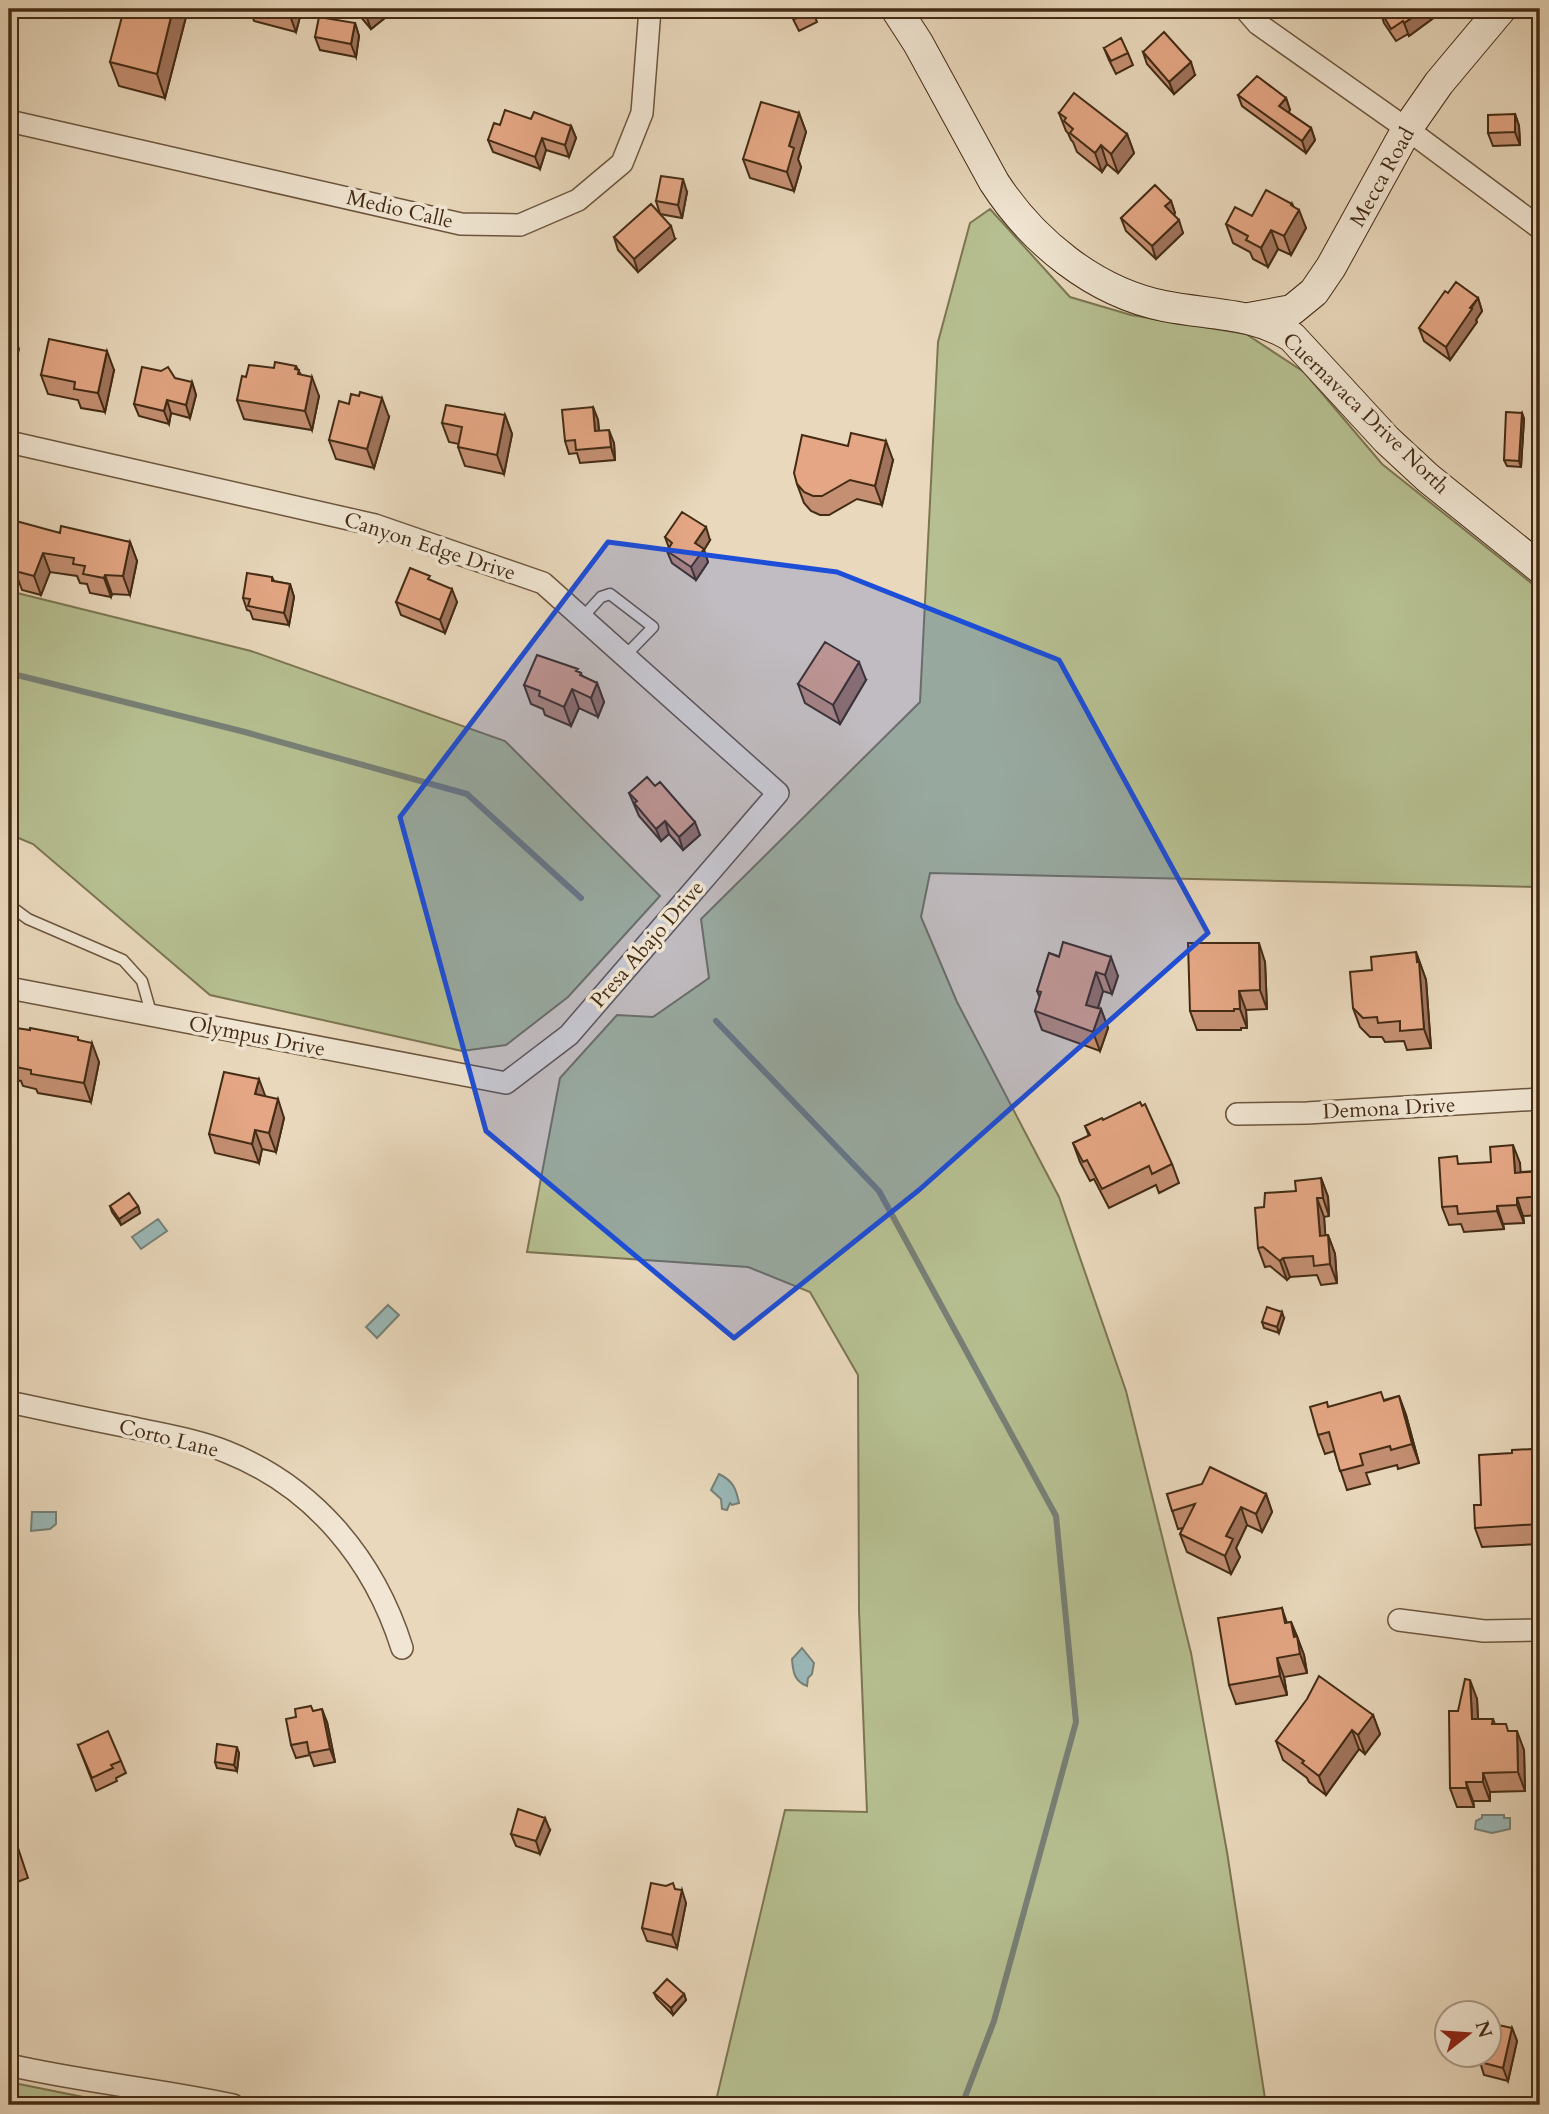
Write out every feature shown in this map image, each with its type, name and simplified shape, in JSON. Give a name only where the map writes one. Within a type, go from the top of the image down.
[{"type":"street","name":"Medio Calle","points":[[9,121],[461,223],[520,225],[578,200],[622,163],[642,113],[650,9]]},
{"type":"street","name":"Cuernavaca Drive North","points":[[895,9],[918,43],[978,156],[1005,199],[1037,236],[1071,264],[1117,290],[1161,305],[1248,318],[1274,326],[1292,337],[1387,440],[1428,478],[1540,568]]},
{"type":"street","points":[[1245,9],[1258,24],[1407,129],[1540,228]]},
{"type":"street","name":"Mecca Road","points":[[1248,318],[1292,310],[1314,292],[1331,267],[1407,129],[1439,83],[1501,9]]},
{"type":"street","name":"Canyon Edge Drive","points":[[9,442],[375,524],[543,583],[778,793]]},
{"type":"street","name":"Presa Abajo Drive","points":[[506,1083],[569,1035],[778,793]]},
{"type":"street","name":"Olympus Drive","points":[[9,988],[506,1083]]},
{"type":"street","name":"Demona Drive","points":[[1237,1114],[1307,1113],[1540,1099]]},
{"type":"street","name":"Corto Lane","points":[[9,1402],[191,1440],[227,1452],[267,1471],[312,1505],[344,1537],[376,1583],[392,1615],[402,1648]]},
{"type":"street","points":[[1399,1619],[1484,1631],[1540,1630]]},
{"type":"street","points":[[9,2065],[233,2105]]},
{"type":"lane","points":[[582,618],[601,597],[610,594],[653,627],[625,656]]},
{"type":"lane","points":[[9,905],[28,919],[123,960],[142,981],[152,1016]]},
{"type":"highlighted area","points":[[608,542],[837,572],[1059,660],[1208,933],[919,1190],[734,1338],[486,1131],[400,817]]},
{"type":"green space","points":[[990,209],[1070,297],[1131,315],[1246,334],[1304,372],[1382,464],[1540,590],[1540,887],[930,873],[921,917],[957,1002],[1059,1197],[1126,1391],[1191,1653],[1227,1852],[1266,2105],[715,2105],[785,1810],[867,1812],[859,1610],[858,1375],[810,1292],[748,1267],[527,1252],[560,1078],[617,1015],[653,1017],[709,978],[701,919],[920,702],[938,342],[970,223]]},
{"type":"green space","points":[[9,591],[251,651],[505,741],[660,896],[568,997],[506,1045],[462,1051],[210,995],[33,844],[9,834]]},
{"type":"green space","points":[[9,2082],[123,2105],[9,2105]]},
{"type":"water","points":[[158,1219],[167,1231],[141,1249],[132,1237]]},
{"type":"water","points":[[388,1305],[399,1315],[377,1338],[366,1327]]},
{"type":"water","points":[[719,1474],[731,1482],[738,1498],[739,1503],[730,1503],[727,1510],[722,1509],[721,1499],[711,1490]]},
{"type":"water","points":[[32,1512],[56,1512],[56,1524],[50,1529],[31,1531]]},
{"type":"water","points":[[802,1648],[814,1663],[807,1686],[797,1679],[793,1668],[792,1659]]},
{"type":"water","points":[[1482,1815],[1504,1815],[1504,1818],[1510,1818],[1510,1829],[1492,1833],[1475,1829],[1476,1821],[1482,1818]]},
{"type":"building","points":[[124,9],[173,9],[157,74],[110,62]]},
{"type":"building","points":[[274,9],[290,9],[289,13]]},
{"type":"building","points":[[790,9],[812,9],[813,10],[795,19]]},
{"type":"building","points":[[1425,9],[1391,29],[1380,10]]},
{"type":"building","points":[[319,17],[355,23],[351,44],[315,37]]},
{"type":"building","points":[[1164,32],[1191,62],[1169,82],[1143,52]]},
{"type":"building","points":[[1121,38],[1128,53],[1111,61],[1104,48]]},
{"type":"building","points":[[1257,76],[1286,98],[1279,106],[1311,128],[1302,141],[1238,95]]},
{"type":"building","points":[[1074,93],[1127,134],[1111,154],[1101,145],[1095,153],[1070,133],[1073,129],[1059,113]]},
{"type":"building","points":[[761,102],[799,113],[789,146],[794,148],[787,172],[743,159]]},
{"type":"building","points":[[505,110],[531,119],[534,112],[571,126],[565,145],[542,138],[535,157],[488,140],[494,123],[500,125]]},
{"type":"building","points":[[1515,114],[1515,132],[1488,133],[1488,115]]},
{"type":"building","points":[[1540,128],[1540,146],[1532,138]]},
{"type":"building","points":[[661,176],[683,179],[678,205],[656,201]]},
{"type":"building","points":[[1155,185],[1171,201],[1165,206],[1179,220],[1152,246],[1121,218]]},
{"type":"building","points":[[1266,190],[1299,210],[1284,236],[1271,230],[1261,248],[1246,240],[1248,236],[1226,224],[1235,207],[1252,216]]},
{"type":"building","points":[[651,204],[671,226],[634,259],[614,237]]},
{"type":"building","points":[[1456,282],[1478,298],[1446,347],[1419,328],[1445,291],[1448,293]]},
{"type":"building","points":[[49,339],[107,351],[98,393],[74,389],[75,382],[41,375]]},
{"type":"building","points":[[275,362],[296,366],[298,374],[312,377],[305,411],[237,400],[242,376],[246,377],[249,365],[274,368]]},
{"type":"building","points":[[142,367],[161,371],[168,367],[175,378],[192,382],[186,405],[167,400],[164,411],[134,404]]},
{"type":"building","points":[[360,392],[382,398],[367,449],[329,440],[339,401],[349,404],[351,394],[359,396]]},
{"type":"building","points":[[446,405],[505,415],[497,455],[458,447],[462,427],[442,423]]},
{"type":"building","points":[[593,407],[595,431],[609,430],[611,447],[576,450],[575,440],[565,441],[562,410]]},
{"type":"building","points":[[1506,412],[1522,413],[1519,461],[1504,460]]},
{"type":"building","points":[[851,433],[886,441],[875,486],[850,480],[822,496],[804,492],[797,484],[794,473],[802,435],[848,446]]},
{"type":"building","points":[[682,512],[706,527],[695,543],[704,549],[691,567],[667,551],[672,543],[665,537]]},
{"type":"building","points":[[16,521],[60,533],[61,526],[130,542],[123,576],[105,575],[104,578],[83,574],[85,566],[73,564],[74,558],[43,553],[34,576],[15,571],[18,562],[9,559],[9,525],[15,526]]},
{"type":"building","points":[[410,568],[452,589],[440,620],[396,602]]},
{"type":"building","points":[[247,573],[272,577],[272,581],[290,584],[284,613],[248,606],[250,599],[243,598]]},
{"type":"building","points":[[825,642],[859,662],[833,705],[798,684]]},
{"type":"building","points":[[537,655],[578,669],[576,671],[581,673],[580,675],[597,683],[591,698],[572,689],[564,707],[539,696],[540,691],[524,685]]},
{"type":"building","points":[[647,777],[655,786],[660,782],[695,822],[679,837],[665,821],[656,829],[634,803],[637,801],[629,793]]},
{"type":"building","points":[[1063,942],[1111,957],[1105,975],[1096,972],[1086,1005],[1101,1009],[1093,1032],[1035,1011],[1041,992],[1037,991],[1049,953],[1059,957]]},
{"type":"building","points":[[1188,943],[1259,943],[1260,990],[1239,991],[1240,1009],[1234,1011],[1190,1011]]},
{"type":"building","points":[[1416,952],[1424,1029],[1400,1031],[1400,1021],[1378,1023],[1377,1017],[1363,1018],[1353,1008],[1350,972],[1372,970],[1371,957]]},
{"type":"building","points":[[9,1027],[78,1037],[78,1040],[92,1043],[84,1083],[31,1074],[31,1070],[16,1067],[17,1063],[9,1061]]},
{"type":"building","points":[[224,1072],[259,1079],[255,1094],[278,1099],[269,1133],[255,1130],[252,1144],[209,1134]]},
{"type":"building","points":[[1140,1102],[1142,1106],[1145,1104],[1172,1164],[1152,1174],[1149,1166],[1102,1189],[1087,1160],[1083,1162],[1073,1143],[1090,1135],[1085,1126]]},
{"type":"building","points":[[1513,1145],[1515,1173],[1540,1171],[1540,1196],[1517,1198],[1517,1205],[1497,1206],[1497,1211],[1458,1214],[1457,1206],[1442,1207],[1439,1158],[1457,1156],[1458,1164],[1491,1162],[1490,1147]]},
{"type":"building","points":[[1321,1178],[1323,1198],[1317,1198],[1320,1236],[1328,1235],[1330,1264],[1314,1266],[1313,1256],[1283,1258],[1280,1261],[1263,1247],[1258,1248],[1255,1208],[1264,1207],[1265,1193],[1296,1191],[1295,1181]]},
{"type":"building","points":[[129,1193],[138,1206],[119,1219],[110,1206]]},
{"type":"building","points":[[1267,1307],[1282,1312],[1277,1327],[1262,1322]]},
{"type":"building","points":[[1381,1392],[1384,1401],[1399,1396],[1412,1444],[1391,1450],[1390,1446],[1360,1454],[1363,1465],[1340,1471],[1329,1432],[1318,1435],[1310,1407],[1327,1402],[1328,1407]]},
{"type":"building","points":[[1533,1449],[1536,1504],[1540,1505],[1540,1524],[1475,1528],[1474,1505],[1481,1505],[1479,1455]]},
{"type":"building","points":[[1210,1467],[1266,1494],[1256,1514],[1241,1507],[1226,1536],[1233,1539],[1225,1556],[1180,1534],[1195,1504],[1172,1511],[1167,1494],[1202,1484]]},
{"type":"building","points":[[1282,1608],[1285,1623],[1291,1622],[1294,1637],[1297,1636],[1300,1654],[1277,1658],[1280,1676],[1229,1685],[1218,1618]]},
{"type":"building","points":[[1319,1676],[1373,1715],[1358,1735],[1352,1730],[1319,1776],[1302,1763],[1304,1761],[1276,1741],[1307,1699]]},
{"type":"building","points":[[1465,1679],[1470,1680],[1472,1719],[1493,1719],[1492,1724],[1506,1724],[1508,1731],[1517,1731],[1518,1772],[1483,1773],[1483,1782],[1466,1782],[1467,1788],[1450,1788],[1449,1711],[1458,1711]]},
{"type":"building","points":[[311,1706],[313,1711],[322,1709],[330,1749],[309,1753],[307,1742],[291,1745],[286,1719],[296,1717],[295,1709]]},
{"type":"building","points":[[108,1731],[121,1761],[92,1778],[78,1745]]},
{"type":"building","points":[[217,1744],[237,1747],[234,1765],[215,1762]]},
{"type":"building","points":[[518,1809],[545,1818],[536,1841],[511,1834]]},
{"type":"building","points":[[9,1823],[19,1853],[9,1857]]},
{"type":"building","points":[[651,1883],[666,1886],[673,1883],[675,1889],[682,1890],[672,1935],[642,1928]]},
{"type":"building","points":[[667,1979],[684,1994],[671,2008],[654,1993]]},
{"type":"building","points":[[1504,2026],[1512,2028],[1504,2064]]},
{"type":"waterway","points":[[9,673],[245,732],[467,794],[581,898]]},
{"type":"waterway","points":[[716,1021],[879,1191],[1056,1516],[1076,1722],[994,2021],[962,2105]]}]
